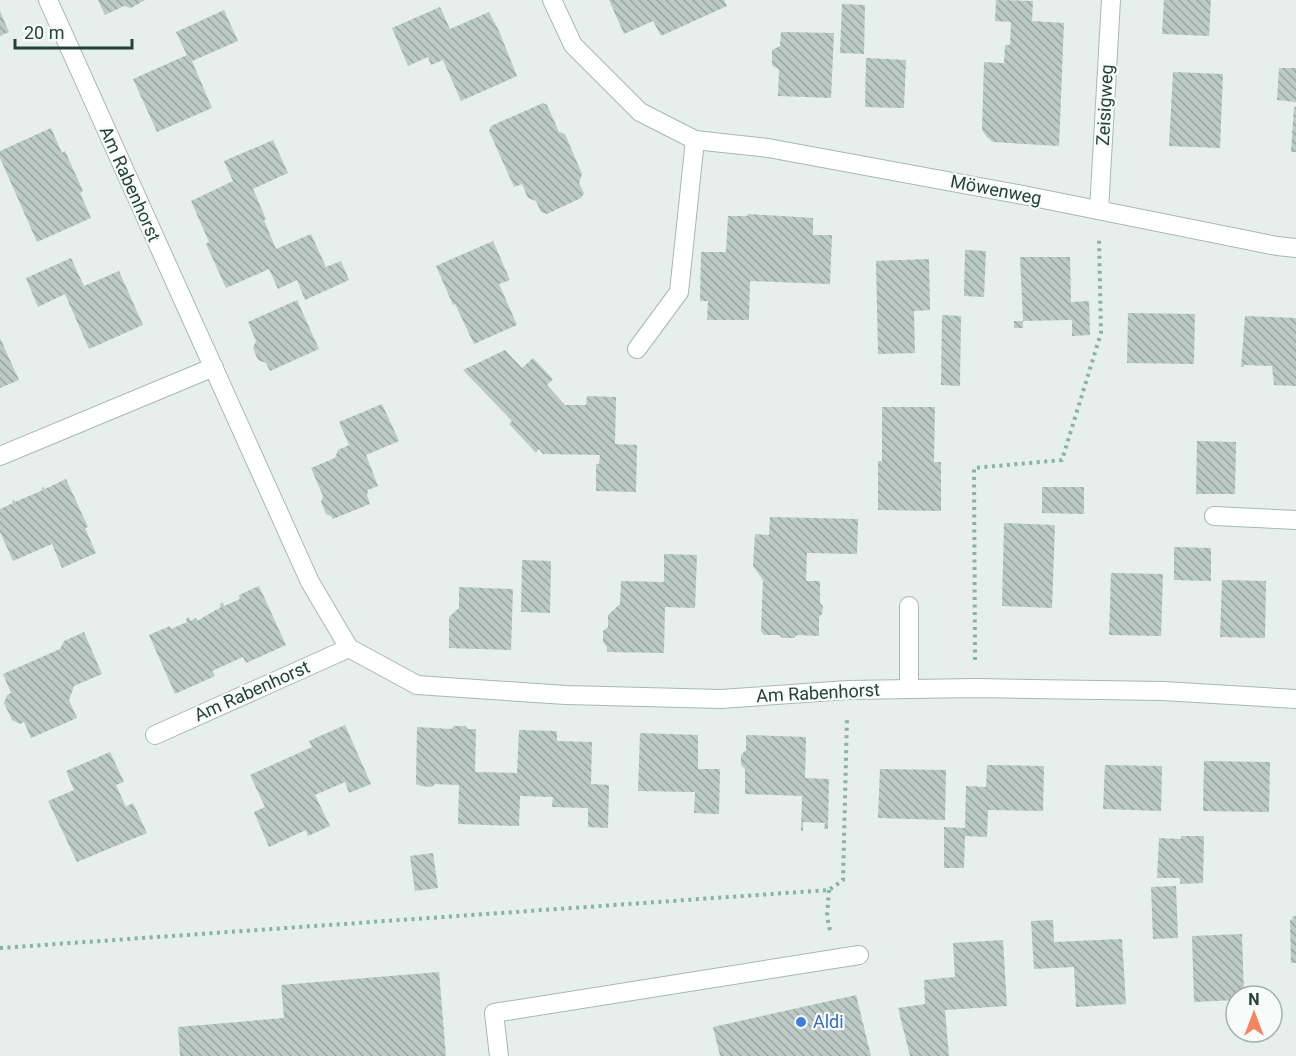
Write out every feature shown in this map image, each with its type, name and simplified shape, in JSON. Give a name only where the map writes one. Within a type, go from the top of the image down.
[{"type":"street","name":"Am Rabenhorst","points":[[48,0],[310,582],[349,648],[417,685],[566,695],[721,699],[848,690],[976,688],[1164,692],[1296,699]]},
{"type":"street","name":"Möwenweg","points":[[552,0],[573,45],[640,112],[694,140],[768,148],[1296,248]]},
{"type":"street","name":"Zeisigweg","points":[[1099,210],[1111,0]]},
{"type":"street","points":[[637,349],[679,292],[694,140]]},
{"type":"street","points":[[0,456],[214,368]]},
{"type":"street","points":[[1214,516],[1296,520]]},
{"type":"street","points":[[909,606],[909,688]]},
{"type":"street","name":"Am Rabenhorst","points":[[155,735],[349,648]]},
{"type":"street","points":[[499,1056],[494,1013],[859,955]]},
{"type":"path","points":[[976,688],[974,468],[1062,460],[1101,333],[1099,210]]},
{"type":"path","points":[[0,948],[829,890],[843,880],[848,690]]},
{"type":"path","points":[[829,890],[827,916],[836,958]]},
{"type":"building","points":[[98,0],[145,0],[131,8],[124,6],[105,15]]},
{"type":"building","points":[[609,0],[724,0],[727,6],[661,36],[653,21],[624,34]]},
{"type":"building","points":[[996,0],[1033,1],[1032,21],[1064,23],[1059,146],[993,142],[982,130],[984,62],[1004,63],[1005,45],[1010,45],[1011,22],[995,21]]},
{"type":"building","points":[[1164,0],[1211,0],[1209,36],[1162,34]]},
{"type":"building","points":[[842,4],[865,5],[864,54],[840,53]]},
{"type":"building","points":[[440,7],[450,29],[489,12],[517,76],[461,101],[443,60],[431,65],[428,57],[408,66],[392,28]]},
{"type":"building","points":[[224,10],[238,41],[192,61],[212,108],[157,132],[133,79],[187,55],[176,32]]},
{"type":"building","points":[[0,11],[9,32],[0,36]]},
{"type":"building","points":[[781,32],[834,33],[831,98],[778,96],[779,70],[772,65],[772,50],[780,46]]},
{"type":"building","points":[[866,58],[906,60],[904,108],[865,107]]},
{"type":"building","points":[[1279,68],[1296,68],[1296,102],[1277,100]]},
{"type":"building","points":[[1173,72],[1223,74],[1220,148],[1169,146]]},
{"type":"building","points":[[543,103],[547,105],[559,132],[565,134],[582,174],[579,183],[584,193],[581,198],[547,214],[541,212],[536,201],[528,198],[522,184],[514,187],[489,131],[491,126]]},
{"type":"building","points":[[1294,107],[1296,107],[1296,152],[1291,152]]},
{"type":"building","points":[[51,128],[62,153],[65,151],[83,191],[80,193],[91,218],[37,242],[0,158],[0,151]]},
{"type":"building","points":[[273,140],[288,173],[253,189],[276,249],[311,234],[326,267],[341,261],[349,280],[305,300],[297,280],[278,289],[269,269],[226,288],[206,244],[209,242],[191,201],[233,181],[224,161]]},
{"type":"building","points":[[748,214],[813,218],[813,235],[832,235],[830,284],[750,281],[749,320],[707,320],[708,301],[700,301],[701,252],[726,252],[728,216],[747,216]]},
{"type":"building","points":[[493,241],[510,280],[499,284],[517,325],[474,344],[436,266]]},
{"type":"building","points":[[965,250],[986,251],[984,297],[964,296]]},
{"type":"building","points":[[1020,257],[1070,257],[1071,302],[1089,301],[1090,335],[1072,336],[1072,320],[1023,321]]},
{"type":"building","points":[[71,258],[84,286],[119,271],[143,325],[89,349],[65,294],[38,307],[26,278]]},
{"type":"building","points":[[929,259],[930,310],[914,311],[915,353],[878,354],[876,261]]},
{"type":"building","points":[[297,300],[319,349],[270,371],[266,363],[258,360],[253,348],[256,341],[248,322]]},
{"type":"building","points":[[1128,313],[1195,314],[1194,364],[1127,363]]},
{"type":"building","points":[[942,315],[961,316],[960,386],[941,385]]},
{"type":"building","points":[[1245,316],[1296,318],[1296,386],[1274,385],[1272,366],[1244,365],[1241,367]]},
{"type":"building","points":[[1014,321],[1023,321],[1023,328],[1014,328]]},
{"type":"building","points":[[0,338],[19,380],[0,388]]},
{"type":"building","points":[[505,350],[522,368],[533,358],[553,379],[547,385],[565,405],[586,405],[587,396],[616,397],[615,444],[637,445],[636,492],[596,491],[596,464],[599,464],[600,455],[543,454],[539,449],[536,453],[509,424],[512,421],[463,370]]},
{"type":"building","points":[[382,404],[399,441],[366,455],[378,486],[368,490],[370,504],[333,519],[326,514],[321,502],[323,496],[311,468],[335,458],[338,450],[349,445],[339,422]]},
{"type":"building","points":[[882,407],[935,407],[934,462],[941,462],[941,511],[878,510],[878,461],[882,461]]},
{"type":"building","points":[[1197,441],[1236,442],[1235,494],[1196,494]]},
{"type":"building","points":[[66,479],[88,527],[85,528],[96,553],[62,568],[52,544],[13,561],[0,532],[0,509],[13,503],[14,500],[15,502],[43,490],[41,488],[45,489]]},
{"type":"building","points":[[1042,487],[1084,487],[1084,514],[1042,513]]},
{"type":"building","points":[[770,517],[858,519],[857,554],[807,553],[806,581],[820,581],[820,603],[823,606],[819,617],[819,636],[797,635],[794,638],[782,638],[779,635],[764,635],[761,631],[763,580],[753,566],[755,534],[769,535]]},
{"type":"building","points":[[1004,523],[1055,525],[1052,608],[1002,606]]},
{"type":"building","points":[[1174,547],[1211,548],[1211,581],[1174,580]]},
{"type":"building","points":[[664,554],[697,555],[695,608],[665,607],[664,653],[607,652],[607,647],[603,642],[603,631],[608,627],[608,615],[620,604],[621,581],[664,582]]},
{"type":"building","points":[[522,560],[551,561],[550,613],[521,612]]},
{"type":"building","points":[[1111,573],[1163,574],[1161,636],[1109,635]]},
{"type":"building","points":[[1222,580],[1266,581],[1265,638],[1220,637]]},
{"type":"building","points":[[259,586],[286,645],[246,663],[243,657],[212,671],[215,676],[175,694],[149,635],[187,622],[186,619],[189,617],[190,621],[196,618],[197,621],[221,607],[220,604],[223,602],[224,606],[240,599],[239,595]]},
{"type":"building","points":[[459,587],[513,589],[511,650],[449,648],[449,617],[459,608]]},
{"type":"building","points":[[84,632],[102,674],[74,686],[69,700],[77,718],[31,738],[24,722],[20,724],[12,720],[4,703],[7,695],[11,693],[3,674],[60,649],[64,641]]},
{"type":"building","points":[[345,725],[371,784],[349,793],[345,782],[315,795],[330,826],[308,836],[306,830],[269,847],[254,812],[265,807],[250,775],[312,747],[309,741]]},
{"type":"building","points":[[454,726],[476,729],[475,772],[517,773],[519,730],[557,731],[557,741],[592,742],[591,784],[609,785],[608,828],[588,827],[588,808],[552,807],[553,797],[520,796],[519,826],[458,824],[459,785],[435,784],[432,787],[416,784],[417,727],[451,729]]},
{"type":"building","points":[[640,733],[698,735],[698,769],[720,769],[719,814],[694,813],[695,792],[638,791]]},
{"type":"building","points":[[746,735],[806,737],[805,778],[829,779],[828,829],[824,829],[825,823],[803,822],[803,831],[801,831],[802,796],[745,794],[745,769],[741,765],[741,755],[746,750]]},
{"type":"building","points":[[110,752],[124,782],[116,785],[126,807],[133,803],[147,833],[77,862],[48,801],[74,790],[66,771]]},
{"type":"building","points":[[1204,761],[1270,762],[1269,812],[1203,811]]},
{"type":"building","points":[[987,765],[1044,766],[1043,811],[988,810],[987,837],[965,836],[964,868],[944,868],[944,827],[965,828],[966,786],[986,787]]},
{"type":"building","points":[[1105,765],[1162,766],[1161,811],[1103,809]]},
{"type":"building","points":[[880,769],[946,770],[945,820],[878,818]]},
{"type":"building","points":[[1181,836],[1204,836],[1203,883],[1180,884],[1180,878],[1157,878],[1159,838],[1181,839]]},
{"type":"building","points":[[433,853],[438,888],[415,891],[410,856]]},
{"type":"building","points":[[1176,886],[1178,938],[1153,939],[1151,887]]},
{"type":"building","points":[[1296,916],[1296,963],[1291,963],[1290,920]]},
{"type":"building","points":[[1053,920],[1054,942],[1122,939],[1126,1004],[1076,1007],[1074,967],[1034,969],[1031,921]]},
{"type":"building","points":[[1242,934],[1244,984],[1224,984],[1224,1001],[1194,1002],[1192,936]]},
{"type":"building","points":[[1003,940],[1007,1006],[945,1010],[949,1056],[910,1056],[898,1008],[925,1004],[924,980],[955,977],[953,943]]},
{"type":"building","points":[[439,972],[446,1056],[180,1056],[178,1027],[284,1018],[281,985]]},
{"type":"building","name":"Aldi","points":[[856,995],[871,1056],[720,1056],[713,1027]]},
{"type":"place","name":"Aldi","points":[[801,1022]]}]
